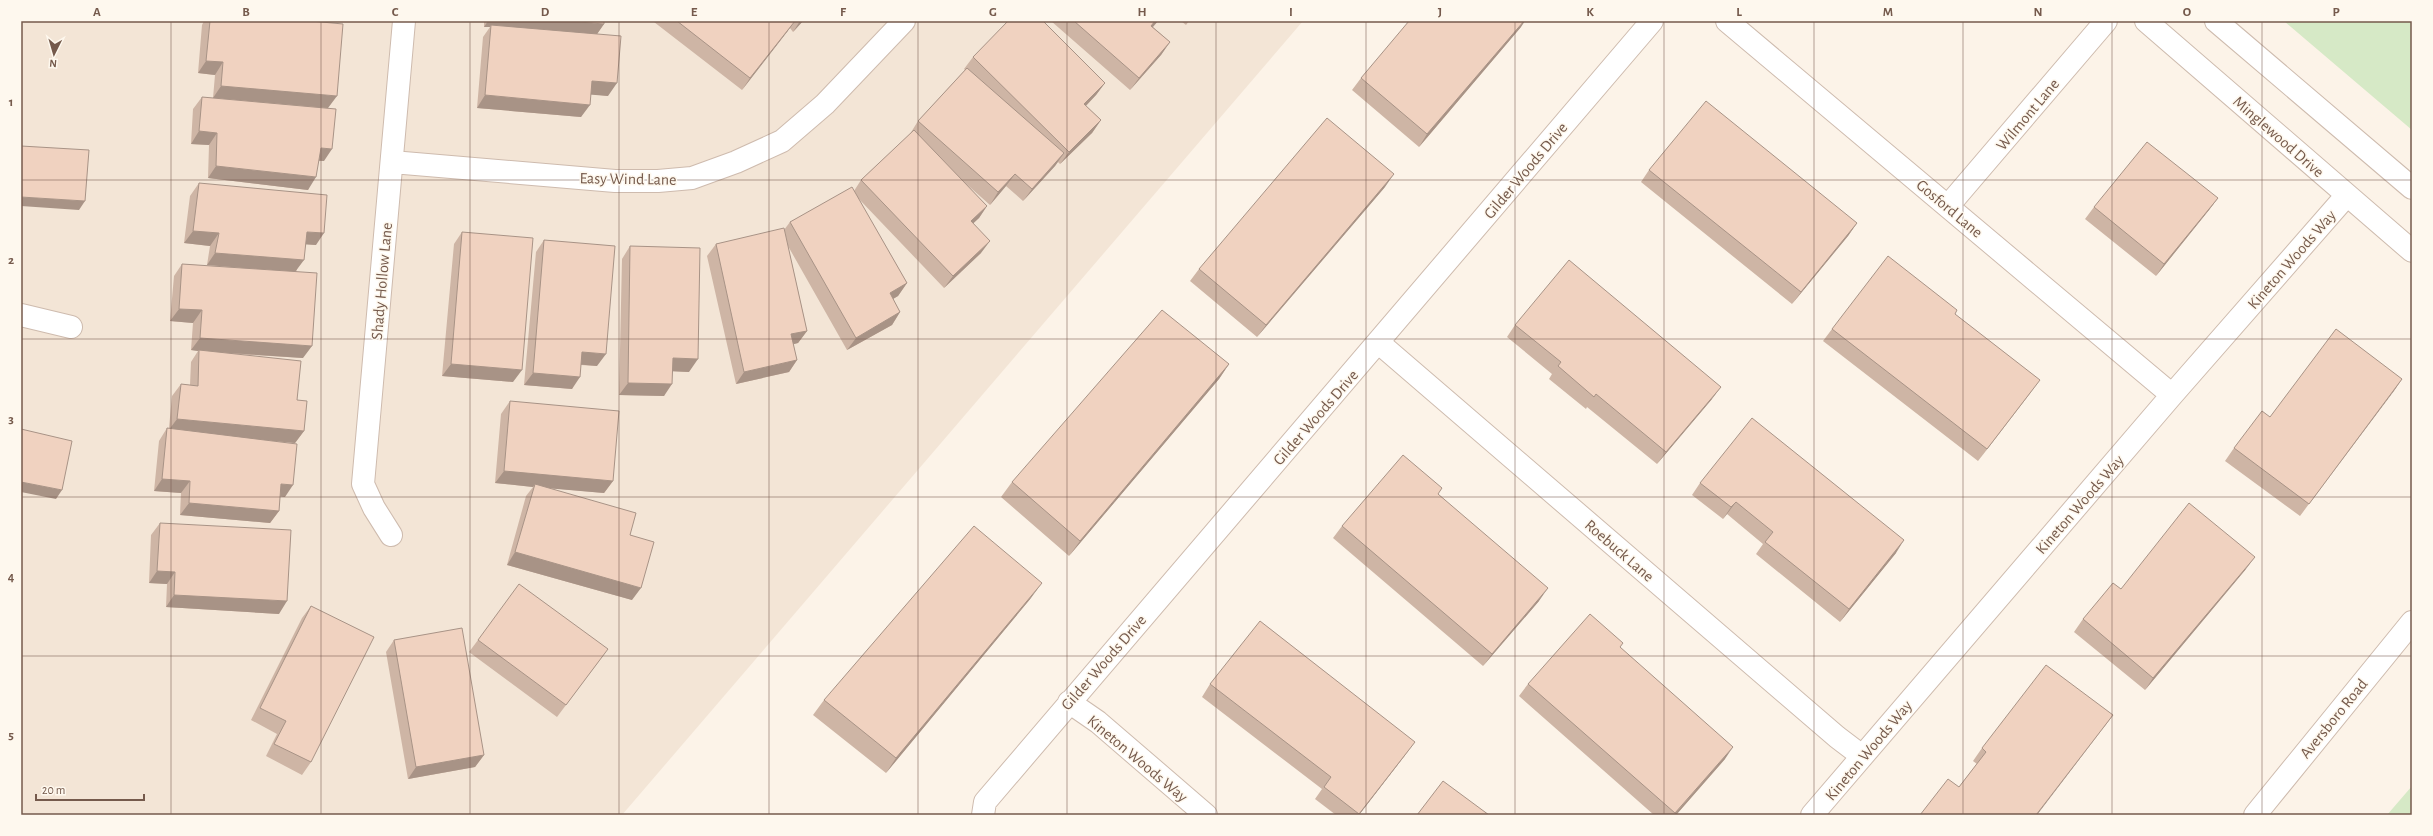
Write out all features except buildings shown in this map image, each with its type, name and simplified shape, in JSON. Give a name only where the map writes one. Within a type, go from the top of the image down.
[{"type":"street","name":"Shady Hollow Lane","points":[[391,535],[374,508],[363,484],[404,21]]},
{"type":"street","name":"Easy Wind Lane","points":[[392,162],[615,181],[658,181],[692,178],[736,162],[782,140],[825,104],[904,21]]},
{"type":"street","name":"Gilder Woods Drive","points":[[983,815],[985,802],[1069,702],[1379,342],[1652,21]]},
{"type":"street","name":"Gosford Lane","points":[[1727,21],[2172,395]]},
{"type":"street","name":"Wilmont Lane","points":[[1948,206],[2106,21]]},
{"type":"street","name":"Minglewood Drive","points":[[2146,21],[2412,250]]},
{"type":"street","points":[[2216,21],[2412,188]]},
{"type":"street","name":"Kineton Woods Way","points":[[1812,815],[2172,395],[2347,195]]},
{"type":"street","points":[[21,315],[71,327]]},
{"type":"street","name":"Roebuck Lane","points":[[1379,342],[1836,737],[1862,756]]},
{"type":"street","name":"Aversboro Road","points":[[2255,815],[2412,622]]},
{"type":"street","name":"Kineton Woods Way","points":[[1069,702],[1098,722],[1206,815]]},
{"type":"shaded area","points":[[21,21],[1303,21],[622,815],[21,815]]},
{"type":"green space","points":[[2284,21],[2412,21],[2412,130]]},
{"type":"green space","points":[[2412,786],[2412,815],[2387,815]]}]
